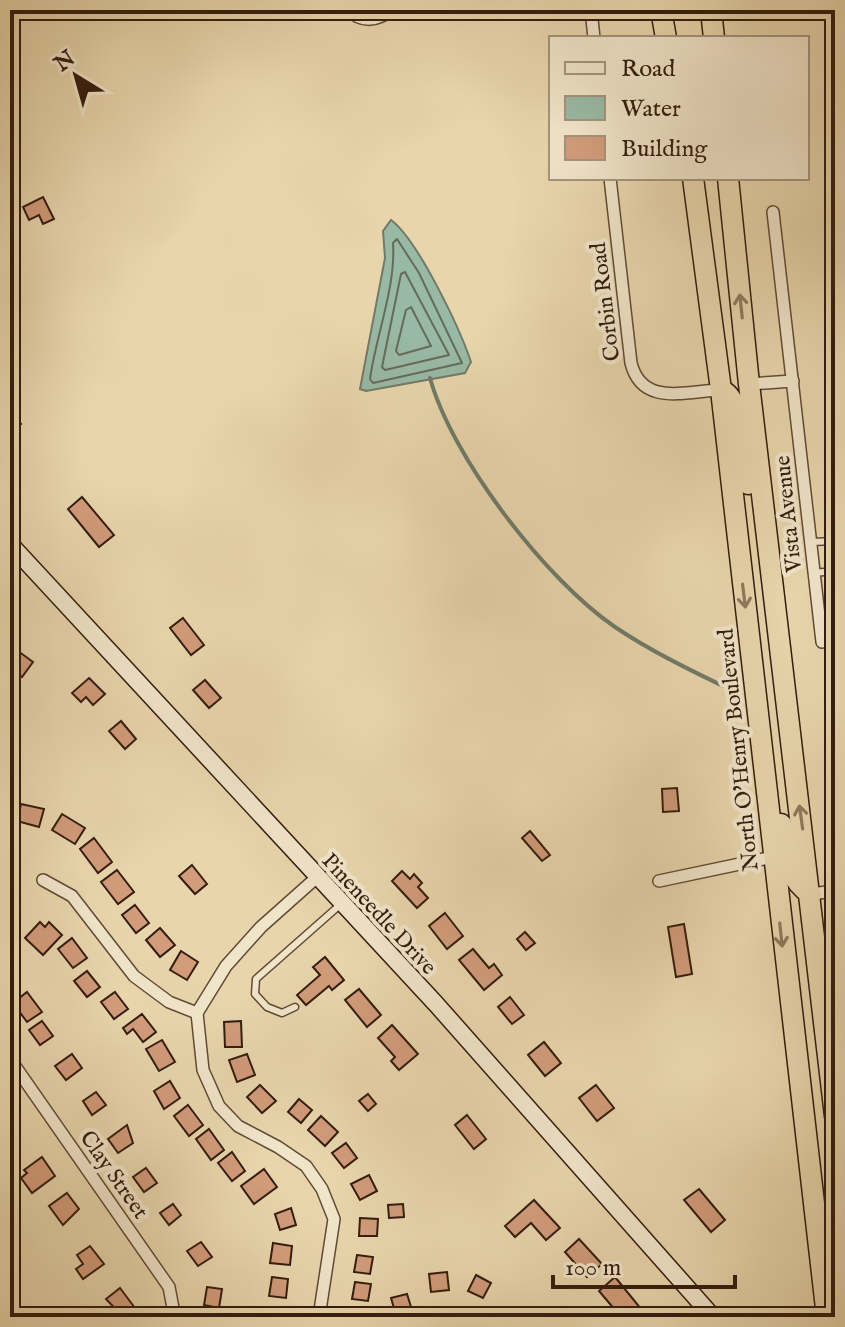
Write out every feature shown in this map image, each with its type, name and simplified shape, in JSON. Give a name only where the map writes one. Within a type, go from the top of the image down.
[{"type":"highway","points":[[661,10],[666,36]]},
{"type":"highway","points":[[673,10],[676,36]]},
{"type":"highway","points":[[711,10],[714,36]]},
{"type":"highway","name":"North O'Henry Boulevard","points":[[693,180],[721,390],[827,1317]]},
{"type":"highway","points":[[728,180],[773,597],[811,894],[835,1116]]},
{"type":"highway","points":[[721,390],[731,397],[737,409],[747,481],[773,597]]},
{"type":"highway","points":[[759,721],[791,873],[801,888],[811,894]]},
{"type":"street","points":[[591,10],[594,36]]},
{"type":"street","name":"Corbin Road","points":[[610,180],[631,363],[637,380],[657,393],[721,390]]},
{"type":"street","name":"Vista Avenue","points":[[773,212],[813,573],[829,641]]},
{"type":"street","points":[[749,384],[793,381]]},
{"type":"street","name":"Pineneedle Drive","points":[[10,544],[316,878],[436,1004],[713,1317]]},
{"type":"street","points":[[659,881],[773,857]]},
{"type":"street","points":[[316,878],[261,927],[226,966],[197,1013],[203,1070],[219,1106],[238,1126],[306,1166],[322,1189],[334,1219],[319,1317]]},
{"type":"street","points":[[43,880],[72,896],[134,976],[169,1002],[197,1013]]},
{"type":"street","points":[[811,894],[835,891]]},
{"type":"street","name":"Clay Street","points":[[10,1059],[169,1287],[173,1308],[171,1317]]},
{"type":"lane","points":[[344,10],[367,23],[380,22],[398,10]]},
{"type":"lane","points":[[810,542],[835,541]]},
{"type":"lane","points":[[813,573],[835,571]]},
{"type":"lane","points":[[295,1007],[282,1013],[267,1007],[255,994],[256,979],[341,904]]},
{"type":"water","points":[[391,220],[402,230],[425,265],[471,362],[465,373],[366,391],[360,389],[385,258],[383,231]]},
{"type":"building","points":[[43,197],[54,219],[43,224],[39,215],[29,220],[23,207]]},
{"type":"building","points":[[10,412],[21,424],[10,434]]},
{"type":"building","points":[[82,497],[114,535],[99,547],[68,509]]},
{"type":"building","points":[[183,618],[204,645],[191,655],[170,628]]},
{"type":"building","points":[[18,651],[33,662],[22,677],[10,668]]},
{"type":"building","points":[[89,678],[105,694],[93,705],[86,697],[81,702],[72,693]]},
{"type":"building","points":[[205,680],[221,698],[209,708],[193,690]]},
{"type":"building","points":[[121,721],[136,739],[125,749],[109,731]]},
{"type":"building","points":[[677,788],[679,811],[663,812],[662,789]]},
{"type":"building","points":[[21,804],[44,809],[39,827],[17,821]]},
{"type":"building","points":[[62,814],[85,828],[75,844],[52,830]]},
{"type":"building","points":[[530,831],[550,855],[542,861],[522,838]]},
{"type":"building","points":[[94,838],[112,862],[98,873],[80,849]]},
{"type":"building","points":[[192,865],[207,884],[195,894],[179,876]]},
{"type":"building","points":[[117,870],[134,892],[118,904],[101,882]]},
{"type":"building","points":[[402,871],[410,879],[414,874],[422,883],[418,887],[428,898],[417,908],[392,881]]},
{"type":"building","points":[[135,905],[149,923],[136,933],[122,915]]},
{"type":"building","points":[[445,913],[463,936],[447,949],[429,926]]},
{"type":"building","points":[[40,922],[45,927],[49,922],[62,935],[43,955],[25,938]]},
{"type":"building","points":[[684,924],[692,974],[676,977],[668,927]]},
{"type":"building","points":[[160,928],[175,945],[160,957],[146,940]]},
{"type":"building","points":[[525,932],[535,943],[526,950],[517,939]]},
{"type":"building","points":[[72,938],[87,958],[73,968],[58,949]]},
{"type":"building","points":[[473,949],[489,968],[494,964],[502,975],[484,990],[459,960]]},
{"type":"building","points":[[181,951],[198,962],[187,980],[170,970]]},
{"type":"building","points":[[325,957],[344,980],[332,990],[329,986],[306,1005],[297,995],[320,975],[313,967]]},
{"type":"building","points":[[87,971],[100,987],[87,997],[74,981]]},
{"type":"building","points":[[359,989],[381,1015],[367,1027],[345,1000]]},
{"type":"building","points":[[27,992],[42,1012],[27,1022],[13,1003]]},
{"type":"building","points":[[115,992],[128,1009],[114,1019],[101,1002]]},
{"type":"building","points":[[510,997],[524,1015],[512,1024],[498,1007]]},
{"type":"building","points":[[142,1014],[156,1032],[143,1042],[133,1029],[127,1034],[123,1028]]},
{"type":"building","points":[[42,1021],[53,1036],[40,1045],[29,1030]]},
{"type":"building","points":[[241,1021],[242,1047],[225,1047],[224,1022]]},
{"type":"building","points":[[392,1025],[418,1054],[399,1070],[391,1061],[395,1057],[378,1038]]},
{"type":"building","points":[[162,1040],[175,1062],[159,1071],[146,1049]]},
{"type":"building","points":[[544,1042],[561,1063],[545,1076],[528,1055]]},
{"type":"building","points":[[72,1054],[82,1068],[66,1080],[55,1066]]},
{"type":"building","points":[[247,1054],[255,1075],[237,1082],[229,1060]]},
{"type":"building","points":[[170,1081],[180,1098],[164,1109],[154,1091]]},
{"type":"building","points":[[260,1085],[276,1101],[262,1113],[247,1097]]},
{"type":"building","points":[[596,1085],[614,1108],[597,1121],[579,1098]]},
{"type":"building","points":[[96,1092],[106,1105],[92,1115],[83,1101]]},
{"type":"building","points":[[368,1094],[376,1104],[368,1111],[359,1101]]},
{"type":"building","points":[[299,1099],[312,1110],[301,1123],[288,1112]]},
{"type":"building","points":[[188,1105],[203,1125],[189,1136],[174,1116]]},
{"type":"building","points":[[467,1115],[486,1139],[474,1149],[455,1125]]},
{"type":"building","points":[[321,1116],[338,1132],[325,1146],[308,1130]]},
{"type":"building","points":[[127,1125],[133,1143],[118,1153],[108,1139]]},
{"type":"building","points":[[209,1129],[224,1150],[211,1160],[196,1139]]},
{"type":"building","points":[[346,1143],[357,1158],[344,1168],[332,1153]]},
{"type":"building","points":[[232,1152],[245,1171],[232,1181],[218,1163]]},
{"type":"building","points":[[42,1157],[55,1176],[32,1193],[21,1178],[27,1173],[24,1170]]},
{"type":"building","points":[[146,1168],[157,1183],[144,1192],[133,1177]]},
{"type":"building","points":[[264,1169],[277,1187],[254,1204],[241,1186]]},
{"type":"building","points":[[369,1175],[377,1191],[360,1200],[351,1184]]},
{"type":"building","points":[[699,1189],[725,1220],[711,1232],[684,1200]]},
{"type":"building","points":[[67,1193],[79,1209],[63,1225],[49,1206]]},
{"type":"building","points":[[534,1200],[560,1228],[546,1240],[531,1223],[515,1237],[505,1226]]},
{"type":"building","points":[[173,1204],[181,1215],[169,1225],[160,1213]]},
{"type":"building","points":[[403,1204],[404,1217],[389,1218],[388,1205]]},
{"type":"building","points":[[291,1208],[296,1225],[280,1230],[275,1214]]},
{"type":"building","points":[[360,1218],[378,1219],[377,1236],[359,1236]]},
{"type":"building","points":[[579,1239],[602,1264],[587,1277],[565,1252]]},
{"type":"building","points":[[201,1242],[212,1257],[198,1266],[187,1251]]},
{"type":"building","points":[[273,1243],[292,1246],[290,1265],[270,1263]]},
{"type":"building","points":[[90,1246],[104,1264],[83,1279],[76,1269],[83,1264],[77,1255]]},
{"type":"building","points":[[357,1255],[373,1257],[370,1274],[354,1272]]},
{"type":"building","points":[[447,1272],[449,1290],[431,1292],[429,1274]]},
{"type":"building","points":[[476,1275],[491,1283],[483,1298],[468,1291]]},
{"type":"building","points":[[272,1277],[288,1279],[286,1298],[269,1296]]},
{"type":"building","points":[[615,1277],[642,1310],[633,1317],[621,1317],[599,1291]]},
{"type":"building","points":[[355,1282],[371,1284],[368,1301],[352,1299]]},
{"type":"building","points":[[207,1287],[222,1289],[219,1308],[204,1305]]},
{"type":"building","points":[[120,1288],[135,1308],[123,1317],[106,1299]]},
{"type":"building","points":[[407,1294],[412,1310],[396,1315],[391,1298]]},
{"type":"waterway","points":[[430,378],[441,410],[480,480],[532,549],[560,580],[615,627],[723,686]]}]
